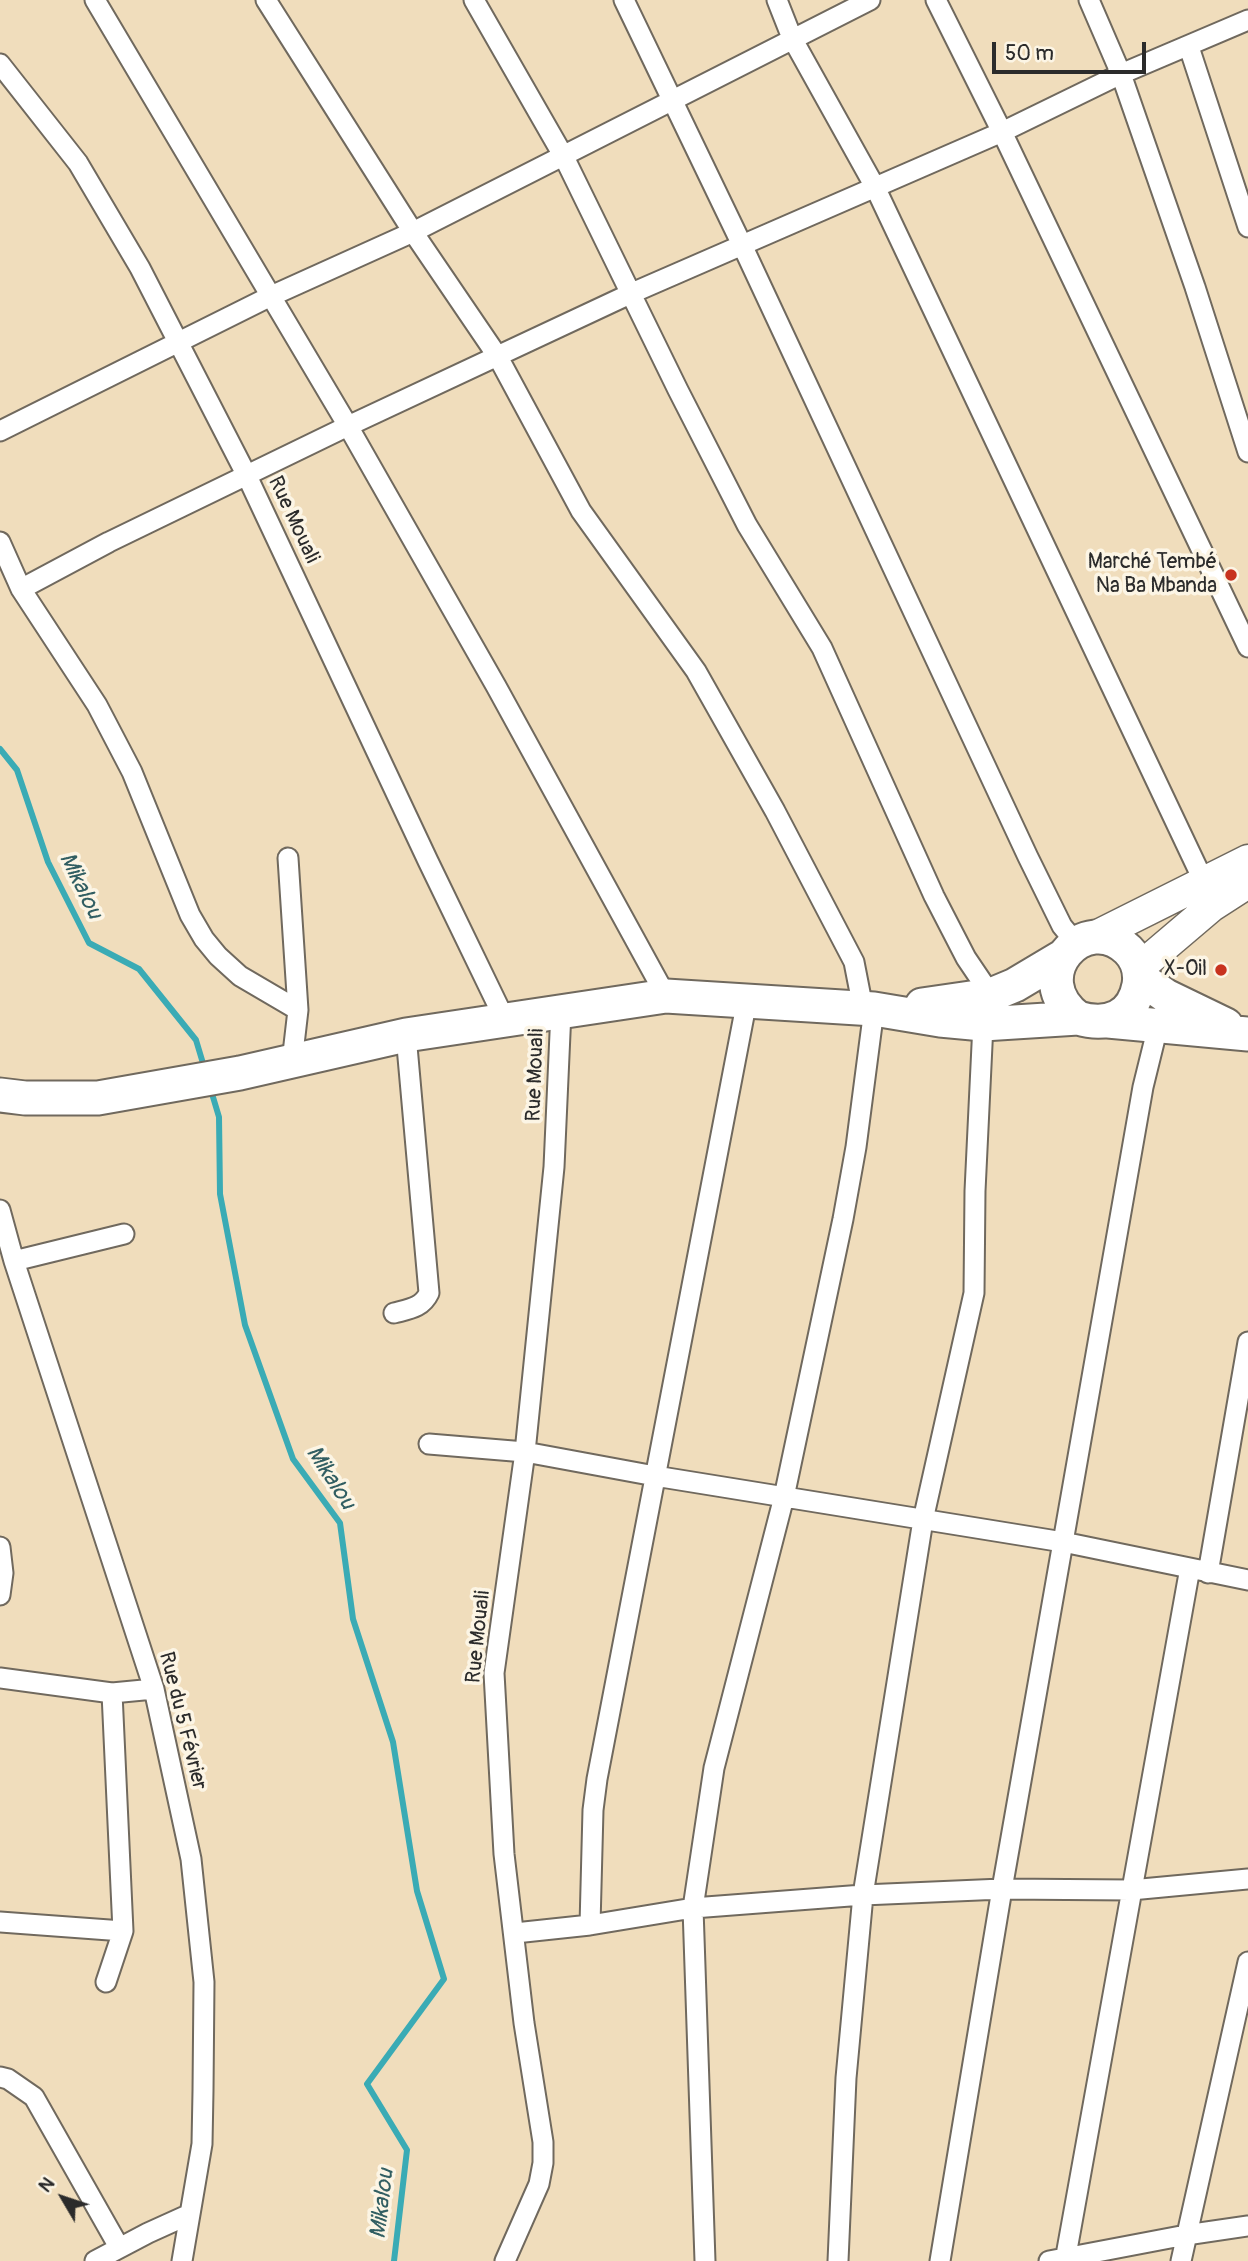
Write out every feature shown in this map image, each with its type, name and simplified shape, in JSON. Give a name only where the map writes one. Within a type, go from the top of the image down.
[{"type":"highway","points":[[987,1009],[1015,985],[1077,946],[1109,938],[1133,955],[1151,992],[1248,1033]]},
{"type":"highway","points":[[1077,946],[1056,970],[1055,984],[1059,998],[1067,1009],[1093,1019],[1151,992]]},
{"type":"highway","points":[[0,1094],[25,1098],[98,1098],[240,1073],[406,1035],[504,1018],[666,996],[868,1009],[940,1020],[987,1009],[1093,1019],[1125,1012],[1136,997],[1151,992]]},
{"type":"main road","points":[[1077,946],[1248,860]]},
{"type":"main road","points":[[1151,992],[1212,906],[1248,883]]},
{"type":"street","points":[[94,0],[348,426],[496,685],[666,996]]},
{"type":"street","points":[[267,0],[413,232],[498,357],[581,511],[696,671],[762,788],[854,962],[868,1009],[852,1171],[784,1497],[714,1768],[693,1908],[705,2261]]},
{"type":"street","points":[[474,0],[564,157],[747,525],[822,648],[934,896],[966,958],[987,1009],[975,1191],[974,1293],[923,1520],[863,1895],[846,2078],[838,2261]]},
{"type":"street","points":[[624,0],[674,100],[1028,857],[1062,926],[1077,946]]},
{"type":"street","points":[[777,0],[792,38],[875,187],[1204,882]]},
{"type":"street","points":[[0,430],[269,297],[413,232],[870,0]]},
{"type":"street","points":[[936,0],[1002,132],[1248,647]]},
{"type":"street","points":[[1089,0],[1121,74],[1195,287],[1248,452]]},
{"type":"street","points":[[21,589],[109,542],[348,426],[632,293],[743,247],[1002,132],[1121,74],[1248,20]]},
{"type":"street","points":[[1189,47],[1248,227]]},
{"type":"street","name":"Rue Mouali","points":[[0,64],[78,163],[133,256],[247,476],[504,1018]]},
{"type":"street","points":[[0,542],[21,589],[97,705],[132,772],[190,915],[204,939],[240,976],[298,1010]]},
{"type":"street","points":[[288,858],[298,1010],[292,1062]]},
{"type":"street","points":[[940,2261],[1002,1889],[1143,1087],[1151,992]]},
{"type":"street","points":[[590,1925],[593,1810],[597,1779],[747,1000]]},
{"type":"street","name":"Rue Mouali","points":[[505,2261],[539,2184],[543,2142],[524,2022],[504,1854],[494,1673],[526,1452],[554,1167],[561,1011]]},
{"type":"street","points":[[394,1313],[415,1308],[425,1302],[429,1293],[406,1035]]},
{"type":"street","name":"Rue du 5 Février","points":[[0,1210],[14,1261],[154,1689],[191,1859],[204,1982],[202,2144],[182,2261]]},
{"type":"street","points":[[14,1261],[124,1234]]},
{"type":"street","points":[[1248,1342],[1131,1890],[1060,2260],[1186,2235],[1248,2227]]},
{"type":"street","points":[[429,1444],[526,1452],[655,1476],[1063,1542],[1248,1580]]},
{"type":"street","points":[[0,1547],[3,1573],[0,1595]]},
{"type":"street","points":[[0,1678],[112,1693],[154,1689]]},
{"type":"street","points":[[106,1982],[123,1931],[112,1693]]},
{"type":"street","points":[[515,1933],[590,1925],[693,1908],[863,1895],[1002,1889],[1131,1890],[1248,1879]]},
{"type":"street","points":[[0,1922],[123,1931]]},
{"type":"street","points":[[1181,2261],[1248,1962]]},
{"type":"street","points":[[0,2077],[8,2078],[34,2097],[119,2247]]},
{"type":"street","points":[[96,2261],[119,2247],[190,2214]]},
{"type":"waterway","name":"Mikalou","points":[[0,749],[17,770],[48,862],[89,943],[139,969],[196,1040],[205,1070]]},
{"type":"waterway","name":"Mikalou","points":[[210,1087],[219,1117],[220,1194],[245,1325],[293,1459],[340,1523],[353,1619],[393,1742],[417,1891],[444,1979],[367,2084],[407,2150],[394,2261]]},
{"type":"place","name":"Marché Tembé Na Ba Mbanda","points":[[1231,575]]},
{"type":"place","name":"X-Oil","points":[[1221,970]]}]
